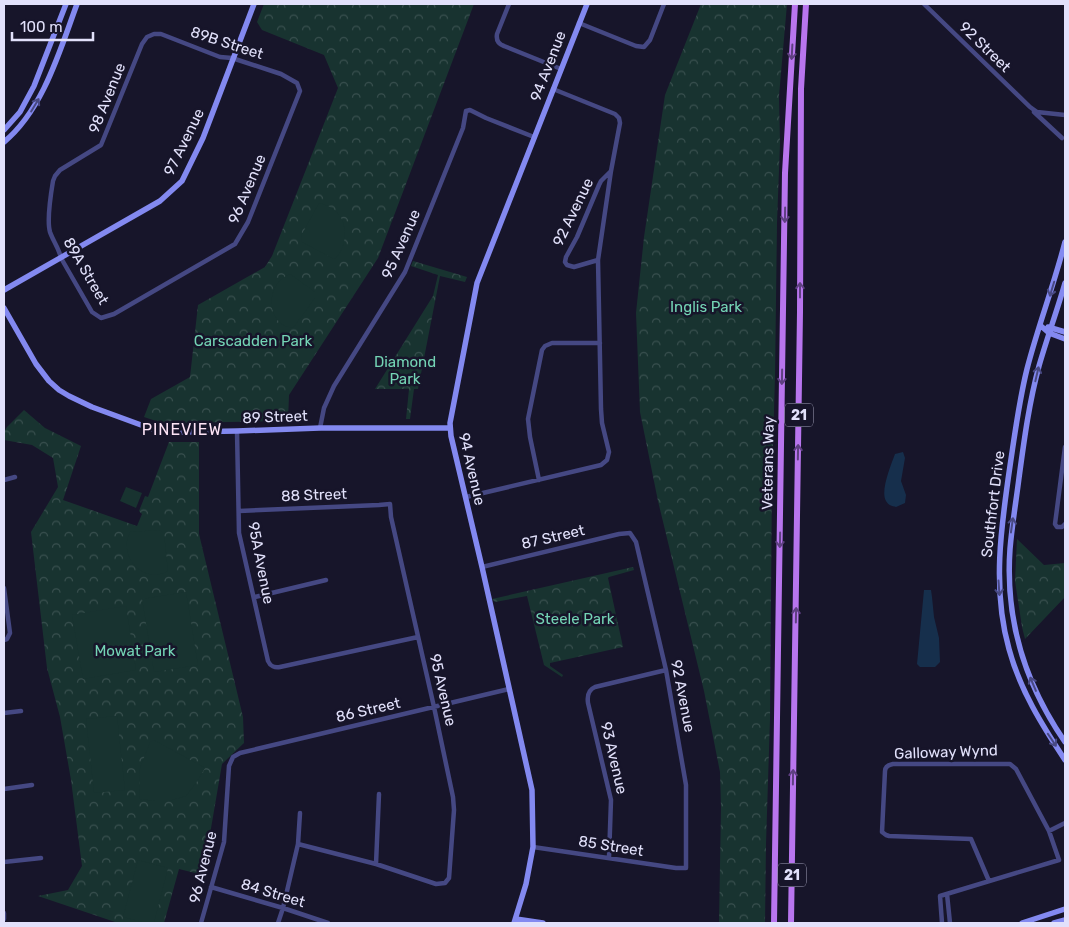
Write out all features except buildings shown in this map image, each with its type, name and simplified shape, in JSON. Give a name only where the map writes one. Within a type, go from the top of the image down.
[{"type":"main road","name":"Veterans Way","points":[[774,923],[785,173],[795,4]]},
{"type":"main road","name":"Veterans Way","points":[[791,923],[800,312],[801,90],[806,4]]},
{"type":"main road","points":[[774,905],[779,923]]},
{"type":"main road","points":[[770,923],[774,914]]},
{"type":"street","points":[[4,130],[20,112],[34,86],[66,4]]},
{"type":"street","points":[[4,142],[29,116],[40,96],[77,4]]},
{"type":"street","name":"97 Avenue","points":[[4,290],[160,201],[182,181],[203,138],[254,4]]},
{"type":"street","points":[[509,4],[498,34],[498,42],[561,68]]},
{"type":"street","name":"94 Avenue","points":[[515,921],[526,884],[533,847],[532,790],[449,428],[475,289],[587,4]]},
{"type":"street","points":[[579,23],[636,46],[644,47],[650,40],[664,4]]},
{"type":"street","name":"92 Street","points":[[924,4],[1062,138]]},
{"type":"street","name":"89B Street","points":[[147,37],[161,34],[220,57],[232,58],[281,74],[297,83]]},
{"type":"street","name":"98 Avenue","points":[[55,176],[60,170],[101,145],[140,47],[147,37]]},
{"type":"street","name":"96 Avenue","points":[[101,318],[114,314],[235,244],[248,222],[300,91],[297,83]]},
{"type":"street","points":[[553,90],[615,114],[619,118],[620,126],[612,171]]},
{"type":"street","name":"92 Street","points":[[1030,107],[1037,112],[1065,115]]},
{"type":"street","name":"95 Avenue","points":[[320,428],[324,408],[334,386],[405,272],[463,128],[465,112],[470,110],[534,137]]},
{"type":"street","name":"92 Avenue","points":[[598,260],[574,267],[567,265],[565,260],[577,237],[598,184],[612,171]]},
{"type":"street","name":"92 Avenue","points":[[539,480],[601,465],[607,460],[609,452],[602,416],[598,260],[612,171]]},
{"type":"street","name":"89A Street","points":[[55,176],[52,185],[50,232],[59,249],[61,258],[92,312],[101,318]]},
{"type":"street","name":"Southfort Drive","points":[[1065,242],[1027,368],[1020,402],[1001,532],[998,573],[1003,622],[1012,659],[1035,714],[1065,760]]},
{"type":"street","name":"Southfort Drive","points":[[1065,283],[1038,368],[1027,422],[1011,532],[1009,574],[1010,598],[1019,648],[1038,695],[1065,742]]},
{"type":"street","name":"89 Street","points":[[4,308],[36,364],[54,385],[69,396],[106,413],[152,429],[175,432],[320,428],[449,428]]},
{"type":"street","points":[[1040,326],[1065,339]]},
{"type":"street","points":[[1050,330],[1065,332]]},
{"type":"street","points":[[466,497],[539,480],[528,419],[541,353],[545,346],[552,343],[600,343]]},
{"type":"street","name":"95A Avenue","points":[[237,431],[239,533],[255,596],[268,661],[272,667],[280,667],[418,637]]},
{"type":"street","points":[[1065,447],[1055,524],[1058,527],[1062,527],[1065,524]]},
{"type":"street","points":[[4,480],[15,477]]},
{"type":"street","points":[[1061,480],[1065,484]]},
{"type":"street","name":"95 Avenue","points":[[376,864],[436,884],[445,882],[449,878],[454,810],[454,797],[391,518],[390,504]]},
{"type":"street","name":"88 Street","points":[[239,511],[390,504]]},
{"type":"street","name":"92 Avenue","points":[[630,533],[636,542],[666,670],[686,785],[686,868]]},
{"type":"street","name":"87 Street","points":[[482,567],[630,533]]},
{"type":"street","points":[[255,596],[326,580]]},
{"type":"street","points":[[4,588],[10,633],[5,639]]},
{"type":"street","name":"93 Avenue","points":[[608,858],[611,800],[588,703],[588,694],[595,687],[666,670]]},
{"type":"street","name":"86 Street","points":[[233,757],[240,753],[510,689]]},
{"type":"street","points":[[4,713],[21,711]]},
{"type":"street","name":"96 Avenue","points":[[201,923],[224,842],[229,766],[233,757]]},
{"type":"street","name":"Galloway Wynd","points":[[942,923],[940,896],[1059,860],[1049,831],[1016,769],[1010,764],[892,764],[885,768],[882,832],[889,836],[971,839],[989,881]]},
{"type":"street","points":[[4,788],[32,785]]},
{"type":"street","points":[[298,844],[376,864],[379,794]]},
{"type":"street","points":[[278,923],[298,844],[300,813]]},
{"type":"street","points":[[1049,831],[1065,823]]},
{"type":"street","name":"85 Street","points":[[533,847],[686,868]]},
{"type":"street","points":[[4,862],[41,858]]},
{"type":"street","name":"84 Street","points":[[211,888],[328,923]]},
{"type":"street","points":[[947,894],[950,923]]},
{"type":"street","points":[[520,903],[523,912],[531,922]]},
{"type":"street","points":[[1022,923],[1065,909]]},
{"type":"street","points":[[4,913],[4,919]]},
{"type":"street","points":[[1054,923],[1065,920]]},
{"type":"street","points":[[515,921],[543,923]]},
{"type":"green space","name":"Carscadden Park","points":[[264,4],[474,4],[378,258],[289,395],[288,421],[159,422],[144,417],[151,399],[190,377],[198,305],[265,267],[272,256],[338,88],[324,55],[262,30],[257,22]]},
{"type":"green space","name":"Inglis Park","points":[[701,4],[787,4],[779,96],[780,143],[772,477],[770,719],[765,923],[719,923],[720,772],[704,691],[658,501],[640,412],[636,313],[644,237],[665,95]]},
{"type":"green space","points":[[319,203],[335,210],[343,223],[345,234],[343,246],[338,256],[334,259],[302,242],[301,236]]},
{"type":"green space","name":"Diamond Park","points":[[413,261],[467,277],[465,282],[440,276],[418,389],[414,389],[410,419],[406,419],[409,389],[375,389],[433,296],[438,275],[411,266]]},
{"type":"green space","points":[[290,274],[315,292],[315,298],[293,328],[285,326],[278,321],[272,306],[272,298],[277,284]]},
{"type":"green space","name":"Mowat Park","points":[[24,410],[45,428],[81,446],[63,500],[137,526],[142,514],[139,511],[145,496],[148,497],[169,442],[199,442],[199,534],[243,717],[244,743],[222,764],[203,875],[179,869],[164,923],[118,923],[38,896],[68,890],[82,866],[71,780],[60,717],[47,668],[31,532],[58,487],[53,458],[32,445],[4,440],[4,432],[7,427]]},
{"type":"green space","points":[[126,487],[142,493],[136,508],[120,501]]},
{"type":"green space","points":[[160,530],[164,534],[168,571],[160,574],[144,572],[132,562],[129,555],[127,540],[130,532]]},
{"type":"green space","points":[[1017,539],[1044,565],[1065,563],[1065,597],[1025,639],[1015,581]]},
{"type":"green space","name":"Steele Park","points":[[633,567],[634,570],[608,578],[623,647],[550,663],[550,666],[563,675],[562,677],[544,665],[527,596],[495,602],[492,599]]},
{"type":"green space","points":[[186,592],[198,665],[154,672],[142,599]]},
{"type":"green space","points":[[126,606],[136,670],[83,679],[72,615]]},
{"type":"green space","points":[[117,716],[125,790],[94,793],[86,719]]},
{"type":"green space","points":[[154,740],[205,768],[186,796],[169,801],[140,799],[139,771],[150,742]]},
{"type":"green space","points":[[138,860],[168,868],[154,923],[146,923],[123,917]]},
{"type":"water","points":[[903,452],[905,458],[901,481],[906,495],[905,503],[896,507],[887,502],[884,497],[884,491],[895,454]]},
{"type":"water","points":[[924,590],[931,590],[939,638],[940,662],[935,667],[920,667],[917,664]]},
{"type":"district","name":"PINEVIEW","points":[[182,429]]}]
